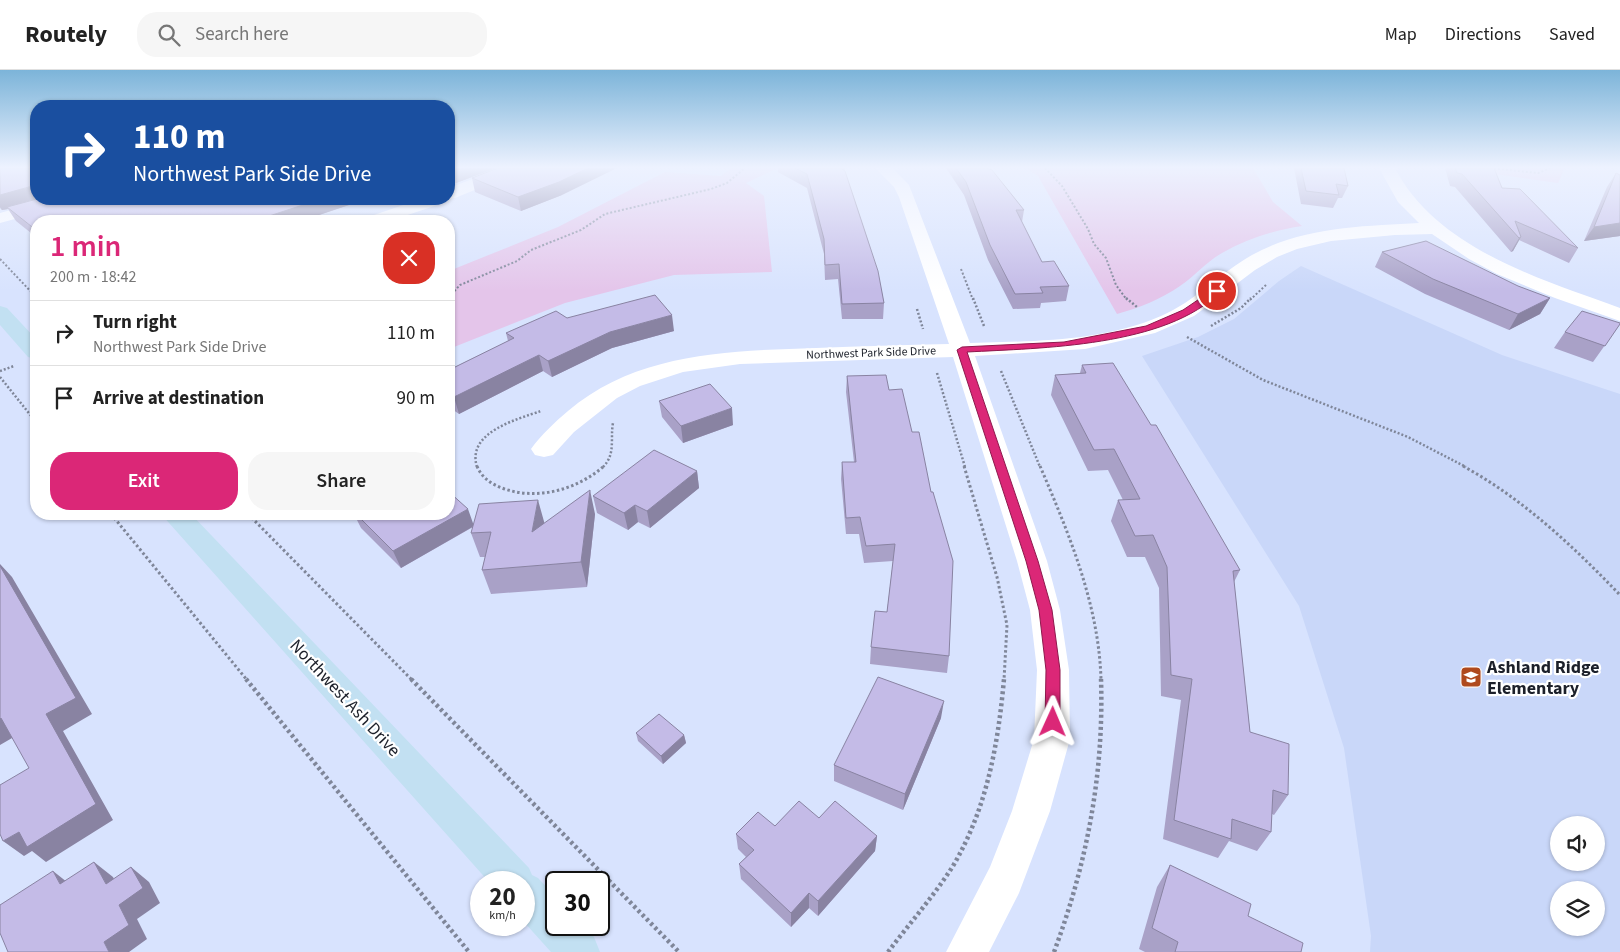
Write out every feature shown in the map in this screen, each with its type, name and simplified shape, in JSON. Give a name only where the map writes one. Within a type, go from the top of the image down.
[{"type":"street","points":[[0,218],[32,209]]},
{"type":"street","points":[[391,215],[408,209]]},
{"type":"street","points":[[911,209],[965,360],[1032,561],[1045,610],[1053,670],[1052,739],[1031,811],[1005,879],[966,952]]},
{"type":"street","points":[[1417,209],[1438,228],[1486,261],[1551,290],[1620,315]]},
{"type":"street","name":"Northwest Park Side Drive","points":[[544,449],[566,424],[592,403],[618,387],[674,366],[740,357],[929,350],[965,360],[1115,336],[1148,328],[1186,312],[1209,298],[1248,265],[1270,253],[1303,242],[1357,232],[1438,228]]},
{"type":"street","points":[[0,312],[30,342]]},
{"type":"street","name":"Northwest Ash Drive","points":[[181,520],[505,871]]},
{"type":"street","points":[[535,904],[579,952]]},
{"type":"path","points":[[455,290],[460,285],[477,276],[517,261],[545,243],[592,225],[604,214],[625,209]]},
{"type":"path","points":[[1076,209],[1094,244],[1106,258],[1116,286],[1127,300],[1214,354],[1263,380],[1409,438],[1462,466],[1508,494],[1560,534],[1620,595]]},
{"type":"path","points":[[0,259],[30,291]]},
{"type":"path","points":[[1209,327],[1241,308],[1268,283]]},
{"type":"path","points":[[915,302],[929,350]]},
{"type":"path","points":[[1182,339],[1194,334]]},
{"type":"path","points":[[888,952],[952,867],[976,823],[992,771],[1000,728],[1007,625],[985,534],[936,370],[965,360]]},
{"type":"path","points":[[0,377],[30,414]]},
{"type":"path","points":[[549,409],[505,424],[486,437],[475,457],[478,472],[490,484],[513,492],[533,494],[556,491],[580,482],[600,470],[608,460],[612,449],[612,426],[615,417]]},
{"type":"path","points":[[117,520],[469,952]]},
{"type":"path","points":[[254,520],[679,952]]},
{"type":"shaded area","points":[[593,209],[765,209],[772,272],[674,275],[565,303],[455,347],[455,269],[558,227]]},
{"type":"shaded area","points":[[1057,209],[1282,209],[1302,226],[1281,230],[1241,243],[1216,257],[1173,291],[1150,303],[1117,314]]},
{"type":"shaded area","name":"Ashland Ridge Elementary","points":[[1301,266],[1502,355],[1620,394],[1620,952],[1370,952],[1371,936],[1344,748],[1299,606],[1142,356],[1198,337],[1234,319],[1279,281]]},
{"type":"building","points":[[10,209],[290,209],[272,215],[30,215],[30,225]]},
{"type":"building","points":[[816,209],[858,209],[878,271],[884,303],[842,304],[839,264],[825,265],[824,239]]},
{"type":"building","points":[[976,209],[1023,209],[1016,210],[1042,262],[1054,261],[1069,286],[1040,287],[1043,293],[1015,294],[990,245]]},
{"type":"building","points":[[1493,209],[1540,209],[1578,248],[1515,221],[1521,237],[1519,238]]},
{"type":"building","points":[[1601,209],[1620,209],[1620,223],[1594,227]]},
{"type":"building","points":[[1426,241],[1518,286],[1550,298],[1518,314],[1433,279],[1382,252]]},
{"type":"building","points":[[655,295],[672,315],[610,332],[548,361],[539,355],[455,397],[455,367],[514,338],[506,333],[556,311],[567,318]]},
{"type":"building","points":[[1582,311],[1620,323],[1605,346],[1565,332]]},
{"type":"building","points":[[1113,363],[1151,425],[1156,425],[1240,570],[1233,571],[1250,732],[1289,744],[1288,795],[1273,790],[1271,832],[1232,819],[1231,839],[1174,820],[1192,679],[1171,675],[1167,567],[1153,535],[1135,536],[1118,500],[1140,499],[1114,449],[1094,450],[1055,375],[1086,373],[1082,365]]},
{"type":"building","points":[[886,375],[889,390],[902,389],[912,432],[919,432],[931,492],[933,492],[953,561],[949,656],[871,647],[875,611],[887,612],[895,544],[866,546],[860,517],[846,518],[842,462],[856,462],[847,376]]},
{"type":"building","points":[[710,384],[732,408],[681,426],[659,401]]},
{"type":"building","points":[[654,450],[697,471],[647,511],[635,505],[624,513],[593,496]]},
{"type":"building","points":[[590,490],[581,562],[482,570],[491,532],[471,533],[479,504],[538,500],[532,532]]},
{"type":"building","points":[[455,497],[468,509],[455,516]]},
{"type":"building","points":[[362,520],[448,520],[393,551]]},
{"type":"building","points":[[0,566],[76,698],[46,714],[96,804],[27,847],[19,832],[3,841],[0,834],[0,785],[29,768],[0,719]]},
{"type":"building","points":[[878,677],[944,701],[905,794],[834,765]]},
{"type":"building","points":[[659,714],[684,735],[661,756],[636,733]]},
{"type":"building","points":[[799,801],[819,818],[835,801],[877,836],[818,901],[809,893],[791,913],[739,864],[754,850],[736,834],[758,812],[775,826]]},
{"type":"building","points":[[94,862],[106,884],[131,867],[143,888],[119,905],[129,925],[104,942],[109,952],[8,952],[0,933],[0,905],[53,871],[60,884]]},
{"type":"building","points":[[1170,865],[1251,904],[1248,916],[1303,943],[1301,952],[1175,952],[1178,942],[1152,928]]},
{"type":"place","name":"Ashland Ridge Elementary","points":[[1471,677]]},
{"type":"route","points":[[1053,722],[1053,670],[1045,610],[1032,561],[962,350],[1021,348],[1108,338],[1148,328],[1186,312],[1217,291]]}]
